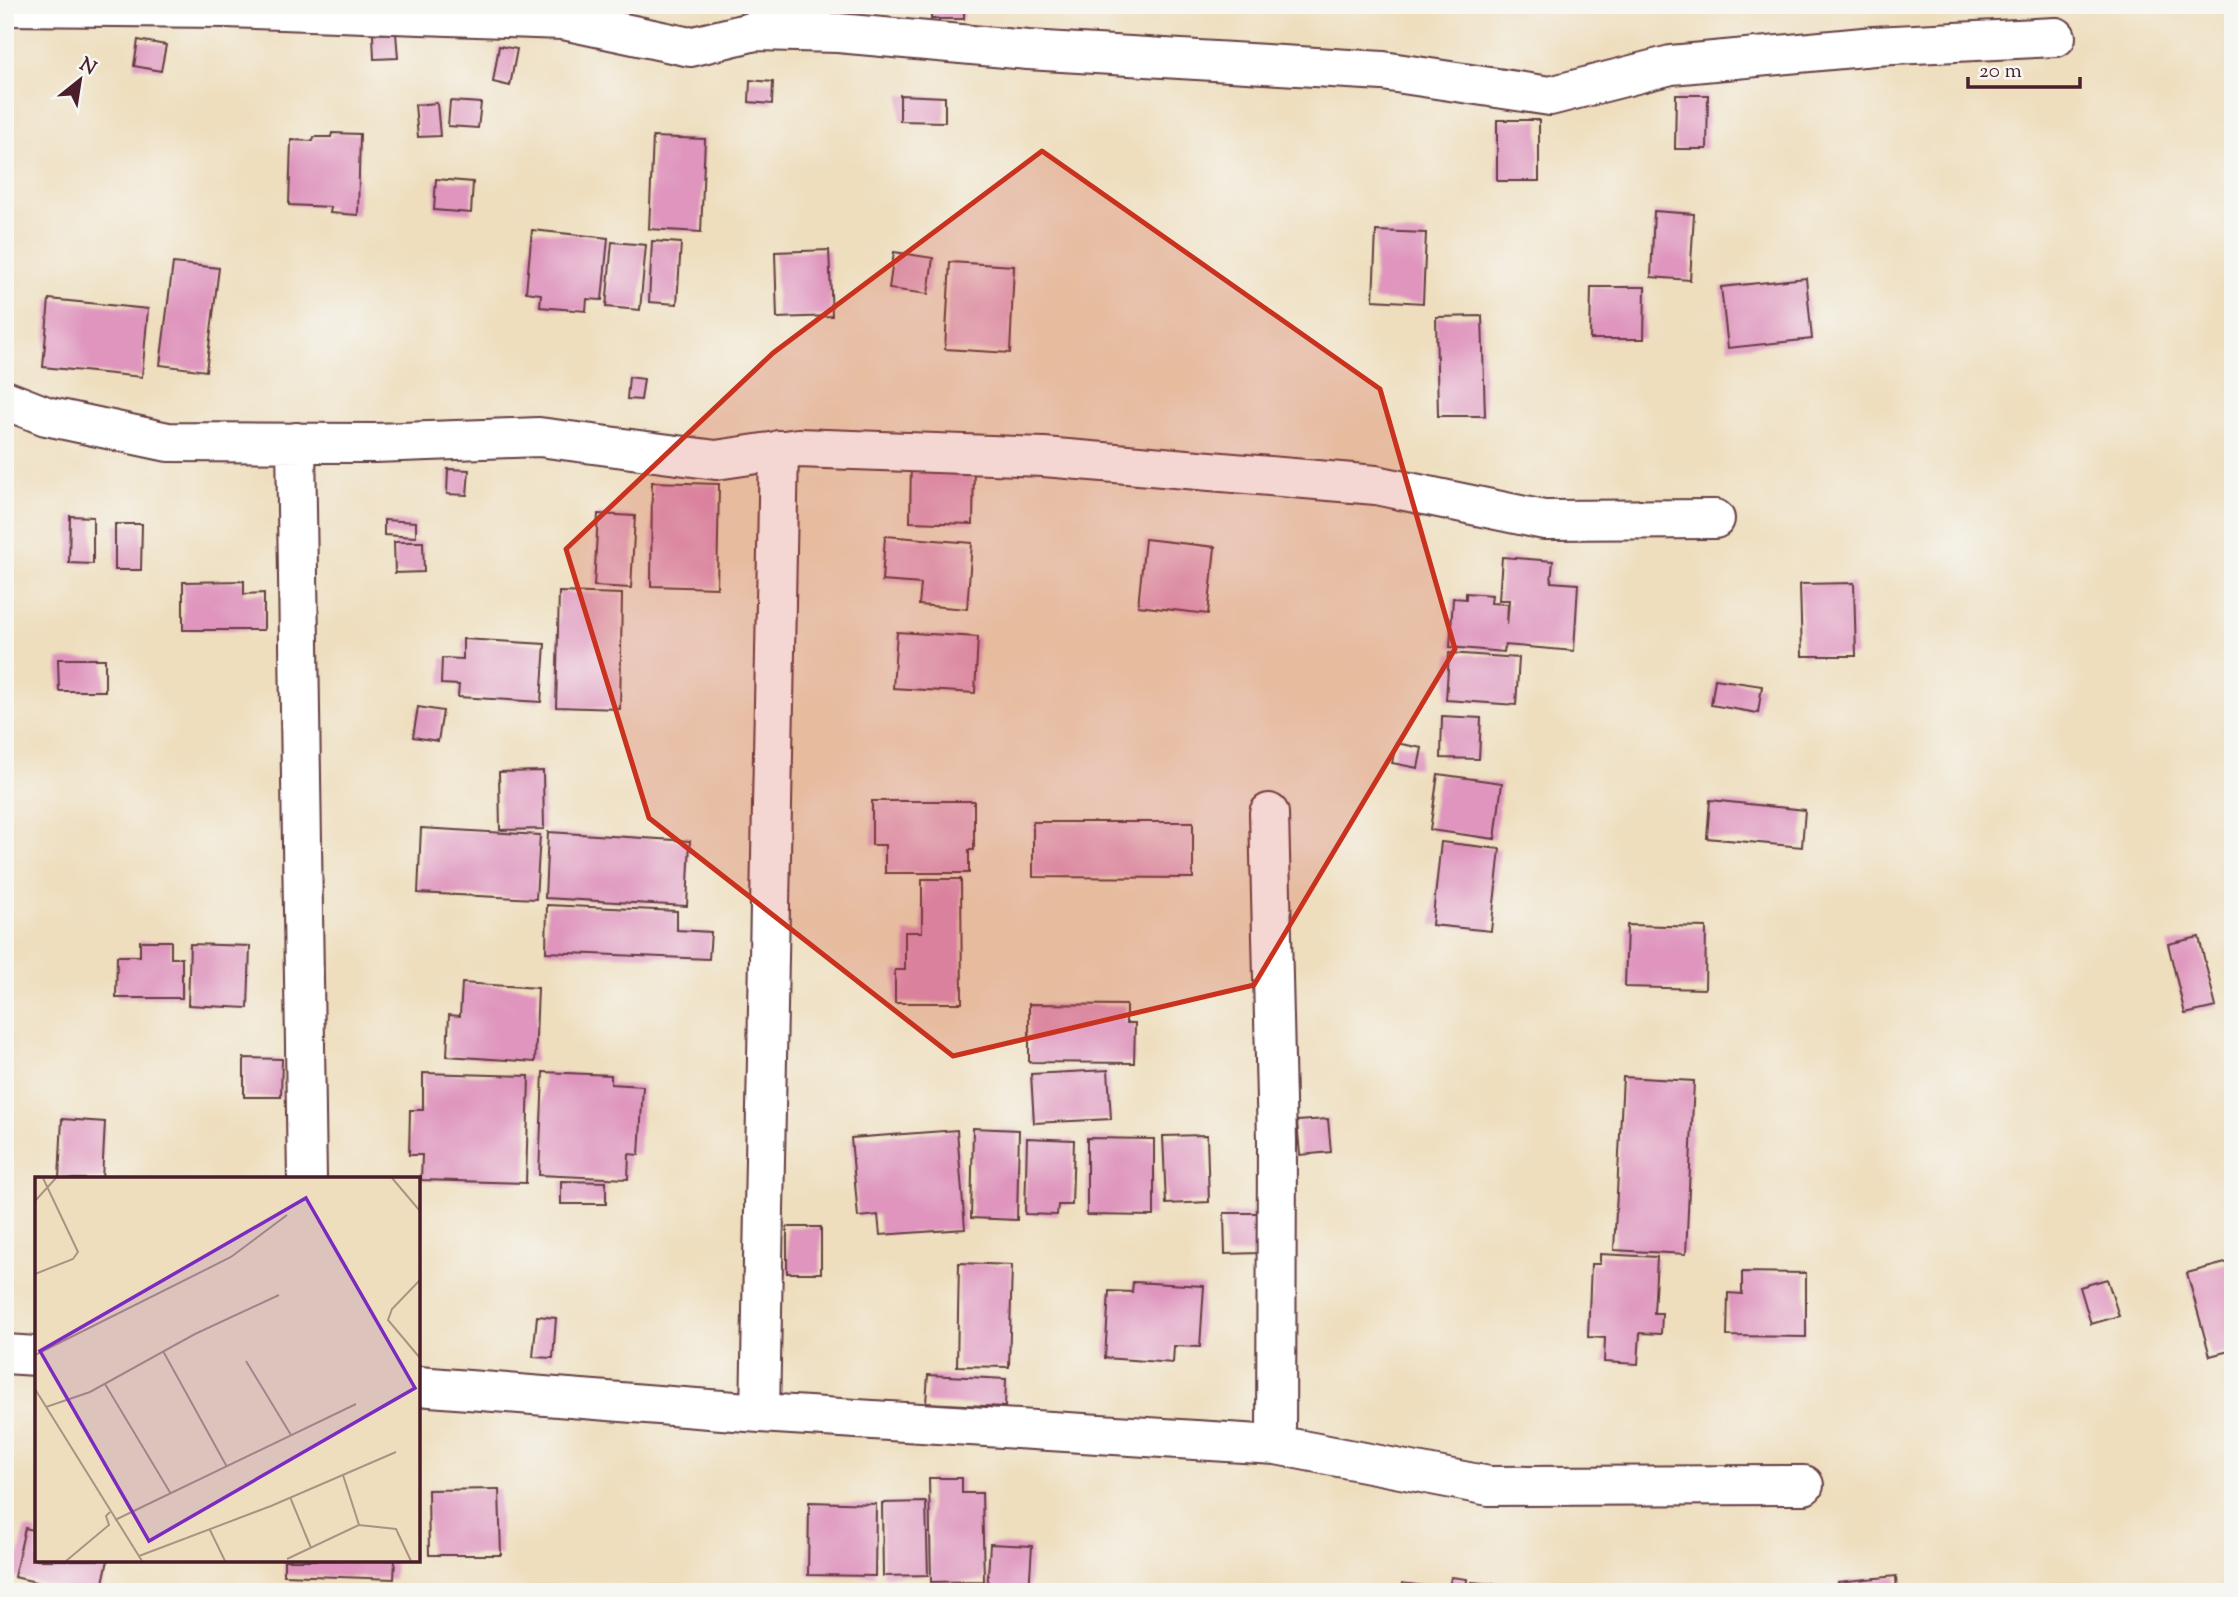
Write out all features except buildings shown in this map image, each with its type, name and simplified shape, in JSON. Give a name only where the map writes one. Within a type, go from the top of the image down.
[{"type":"street","points":[[5,6],[226,8],[563,20],[690,47],[755,31],[838,33],[1028,50],[1383,71],[1550,96],[1671,65],[1874,46],[2056,37]]},
{"type":"street","points":[[5,400],[47,416],[168,442],[374,443],[539,437],[716,460],[798,448],[1044,457],[1376,485],[1544,520],[1715,519]]},
{"type":"street","points":[[296,443],[307,1177]]},
{"type":"street","points":[[760,1413],[779,450]]},
{"type":"street","points":[[1269,813],[1277,1140],[1276,1445]]},
{"type":"street","points":[[5,1354],[35,1356]]},
{"type":"street","points":[[420,1386],[760,1413],[1276,1445],[1489,1486],[1804,1485]]},
{"type":"highlighted area","points":[[1042,151],[1380,389],[1455,649],[1254,985],[953,1056],[649,818],[566,549],[773,353]]}]
